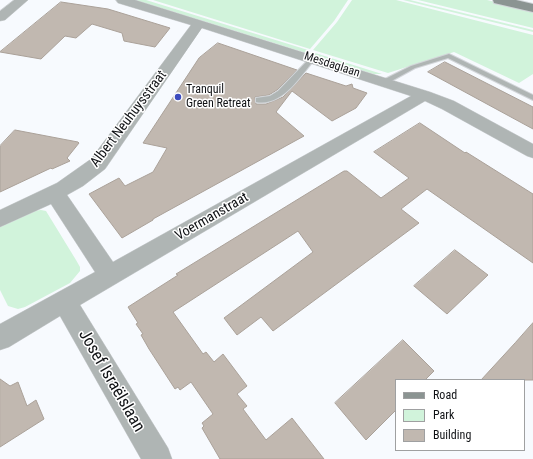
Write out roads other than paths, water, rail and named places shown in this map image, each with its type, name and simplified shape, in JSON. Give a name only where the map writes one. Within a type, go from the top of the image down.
[{"type":"main road","points":[[499,0],[533,8]]},
{"type":"street","points":[[0,17],[22,0]]},
{"type":"street","name":"Mesdaglaan","points":[[122,0],[200,23],[424,95],[448,105],[533,152]]},
{"type":"street","name":"Albert Neuhuysstraat","points":[[0,219],[55,193],[90,171],[105,156],[200,23]]},
{"type":"street","name":"Voermanstraat","points":[[1,334],[65,302],[424,95]]},
{"type":"street","points":[[55,193],[110,276]]},
{"type":"street","name":"Josef Israëlslaan","points":[[65,302],[157,459]]},
{"type":"lane","points":[[383,82],[413,67],[449,56],[533,98]]},
{"type":"lane","points":[[259,100],[272,98],[281,93],[312,59]]},
{"type":"place","name":"Tranquil Green Retreat","points":[[178,97]]}]
